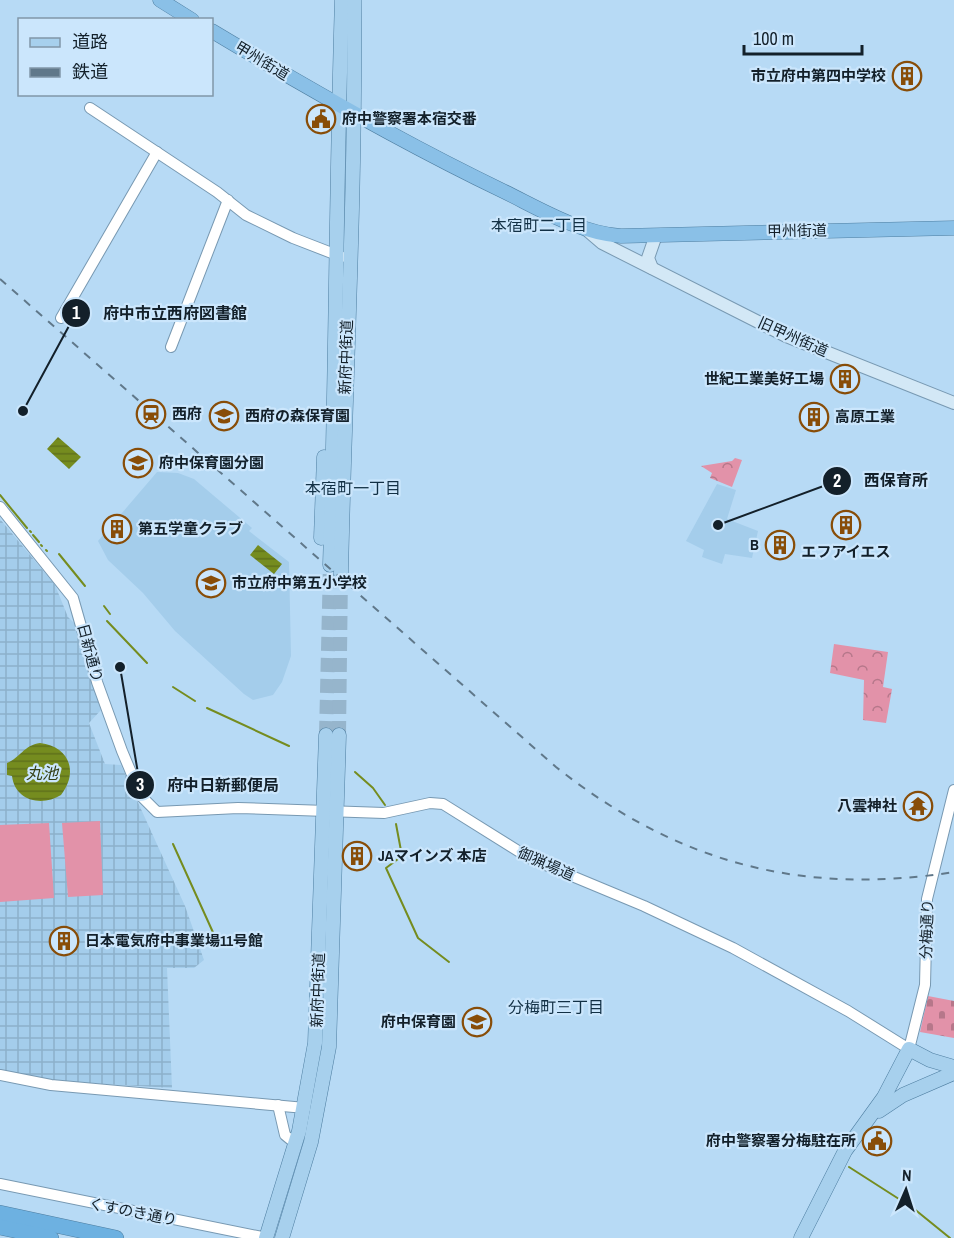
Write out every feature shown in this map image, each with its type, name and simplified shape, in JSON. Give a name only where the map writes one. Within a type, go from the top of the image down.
[{"type":"highway","points":[[160,0],[189,18]]},
{"type":"highway","name":"甲州街道","points":[[213,32],[313,92],[379,128],[583,229],[608,235],[656,235],[954,228]]},
{"type":"highway","points":[[0,1213],[116,1238]]},
{"type":"highway","points":[[0,1227],[51,1238]]},
{"type":"main road","name":"新府中街道","points":[[330,565],[337,142],[342,0]]},
{"type":"main road","name":"新府中街道","points":[[341,574],[351,260],[354,0]]},
{"type":"main road","name":"旧甲州街道","points":[[583,229],[602,243],[786,336],[954,403]]},
{"type":"main road","points":[[652,268],[648,258],[656,235]]},
{"type":"main road","points":[[350,288],[354,338],[350,548]]},
{"type":"main road","points":[[321,538],[328,355],[335,323]]},
{"type":"main road","name":"新府中街道","points":[[267,1238],[305,1108],[317,1025],[322,811],[332,735],[337,812],[328,1055],[311,1142],[282,1238]]},
{"type":"main road","points":[[801,1238],[845,1151],[872,1115],[909,1049],[930,1060],[954,1067]]},
{"type":"main road","points":[[872,1115],[903,1095],[954,1072]]},
{"type":"street","points":[[90,108],[267,225],[351,260]]},
{"type":"street","points":[[61,318],[157,152]]},
{"type":"street","points":[[171,347],[228,200]]},
{"type":"street","name":"日新通り","points":[[0,507],[73,598],[97,682],[126,760],[141,796],[157,812]]},
{"type":"street","name":"分梅通り","points":[[909,1049],[925,985],[927,899],[954,790]]},
{"type":"street","name":"御猟場道","points":[[157,812],[238,808],[384,813],[430,803],[442,804],[531,859],[734,948],[848,1011],[909,1049]]},
{"type":"street","points":[[0,1075],[51,1085],[305,1108]]},
{"type":"street","points":[[278,1105],[285,1135],[296,1144]]},
{"type":"street","name":"くすのき通り","points":[[0,1184],[267,1238]]},
{"type":"shaded area","name":"市立府中第五小学校","points":[[157,472],[178,473],[194,479],[252,528],[249,531],[289,562],[291,656],[282,682],[273,695],[253,700],[244,694],[175,631],[143,593],[108,560],[98,541]]},
{"type":"shaded area","points":[[717,484],[736,490],[727,519],[758,531],[752,558],[725,554],[722,564],[702,557],[704,550],[686,541]]},
{"type":"shaded area","points":[[0,519],[55,585],[68,617],[76,625],[101,710],[89,723],[105,764],[121,765],[185,906],[204,960],[194,968],[167,968],[172,1088],[52,1081],[0,1069]]},
{"type":"green space","points":[[735,458],[742,460],[732,487],[710,478],[712,473],[701,466],[732,461]]},
{"type":"green space","points":[[834,644],[888,652],[883,687],[892,689],[886,723],[863,720],[864,680],[830,673]]},
{"type":"green space","points":[[100,821],[103,895],[68,897],[62,823]]},
{"type":"green space","points":[[49,823],[54,898],[0,902],[0,825]]},
{"type":"green space","points":[[928,996],[954,1001],[954,1038],[920,1032]]},
{"type":"water","points":[[58,437],[81,457],[69,469],[47,449]]},
{"type":"water","points":[[258,545],[282,564],[274,574],[250,555]]},
{"type":"water","name":"丸池","points":[[40,743],[58,749],[64,755],[70,769],[69,778],[61,795],[46,801],[24,796],[18,791],[12,776],[7,775],[7,763],[30,746]]},
{"type":"waterway","points":[[0,495],[27,528]]},
{"type":"waterway","points":[[33,535],[39,542]]},
{"type":"waterway","points":[[59,554],[85,586]]},
{"type":"waterway","points":[[104,606],[110,614]]},
{"type":"waterway","points":[[107,621],[147,663]]},
{"type":"waterway","points":[[92,640],[99,671]]},
{"type":"waterway","points":[[173,687],[195,701]]},
{"type":"waterway","points":[[207,708],[289,746]]},
{"type":"waterway","points":[[355,772],[373,788],[385,805]]},
{"type":"waterway","points":[[396,824],[402,856],[386,868],[418,938],[449,962]]},
{"type":"waterway","points":[[173,844],[216,939]]},
{"type":"waterway","points":[[849,1167],[913,1208],[950,1238]]},
{"type":"tunnel","points":[[326,735],[330,565]]},
{"type":"tunnel","points":[[339,735],[341,574]]},
{"type":"railway","points":[[0,279],[556,767],[602,800],[648,827],[695,849],[743,864],[793,875],[845,879],[898,878],[954,872]]},
{"type":"place","name":"市立府中第四中学校","points":[[907,76]]},
{"type":"place","name":"府中警察署本宿交番","points":[[321,119]]},
{"type":"place","name":"世紀工業美好工場","points":[[845,379]]},
{"type":"place","name":"府中市立西府図書館","points":[[23,411]]},
{"type":"place","name":"西府","points":[[151,414]]},
{"type":"place","name":"西府の森保育園","points":[[224,416]]},
{"type":"place","name":"高原工業","points":[[814,417]]},
{"type":"place","name":"府中保育園分園","points":[[138,463]]},
{"type":"place","name":"西保育所","points":[[718,525]]},
{"type":"place","name":"エフアイエス","points":[[846,525]]},
{"type":"place","name":"第五学童クラブ","points":[[117,529]]},
{"type":"place","name":"B","points":[[780,545]]},
{"type":"place","name":"市立府中第五小学校","points":[[211,583]]},
{"type":"place","name":"府中日新郵便局","points":[[120,667]]},
{"type":"place","name":"八雲神社","points":[[918,806]]},
{"type":"place","name":"JAマインズ 本店","points":[[357,856]]},
{"type":"place","name":"日本電気府中事業場11号館","points":[[64,941]]},
{"type":"place","name":"府中保育園","points":[[477,1022]]},
{"type":"place","name":"府中警察署分梅駐在所","points":[[877,1141]]},
{"type":"district","name":"本宿町二丁目","points":[[539,225]]},
{"type":"district","name":"本宿町一丁目","points":[[353,488]]},
{"type":"district","name":"分梅町三丁目","points":[[556,1007]]}]
